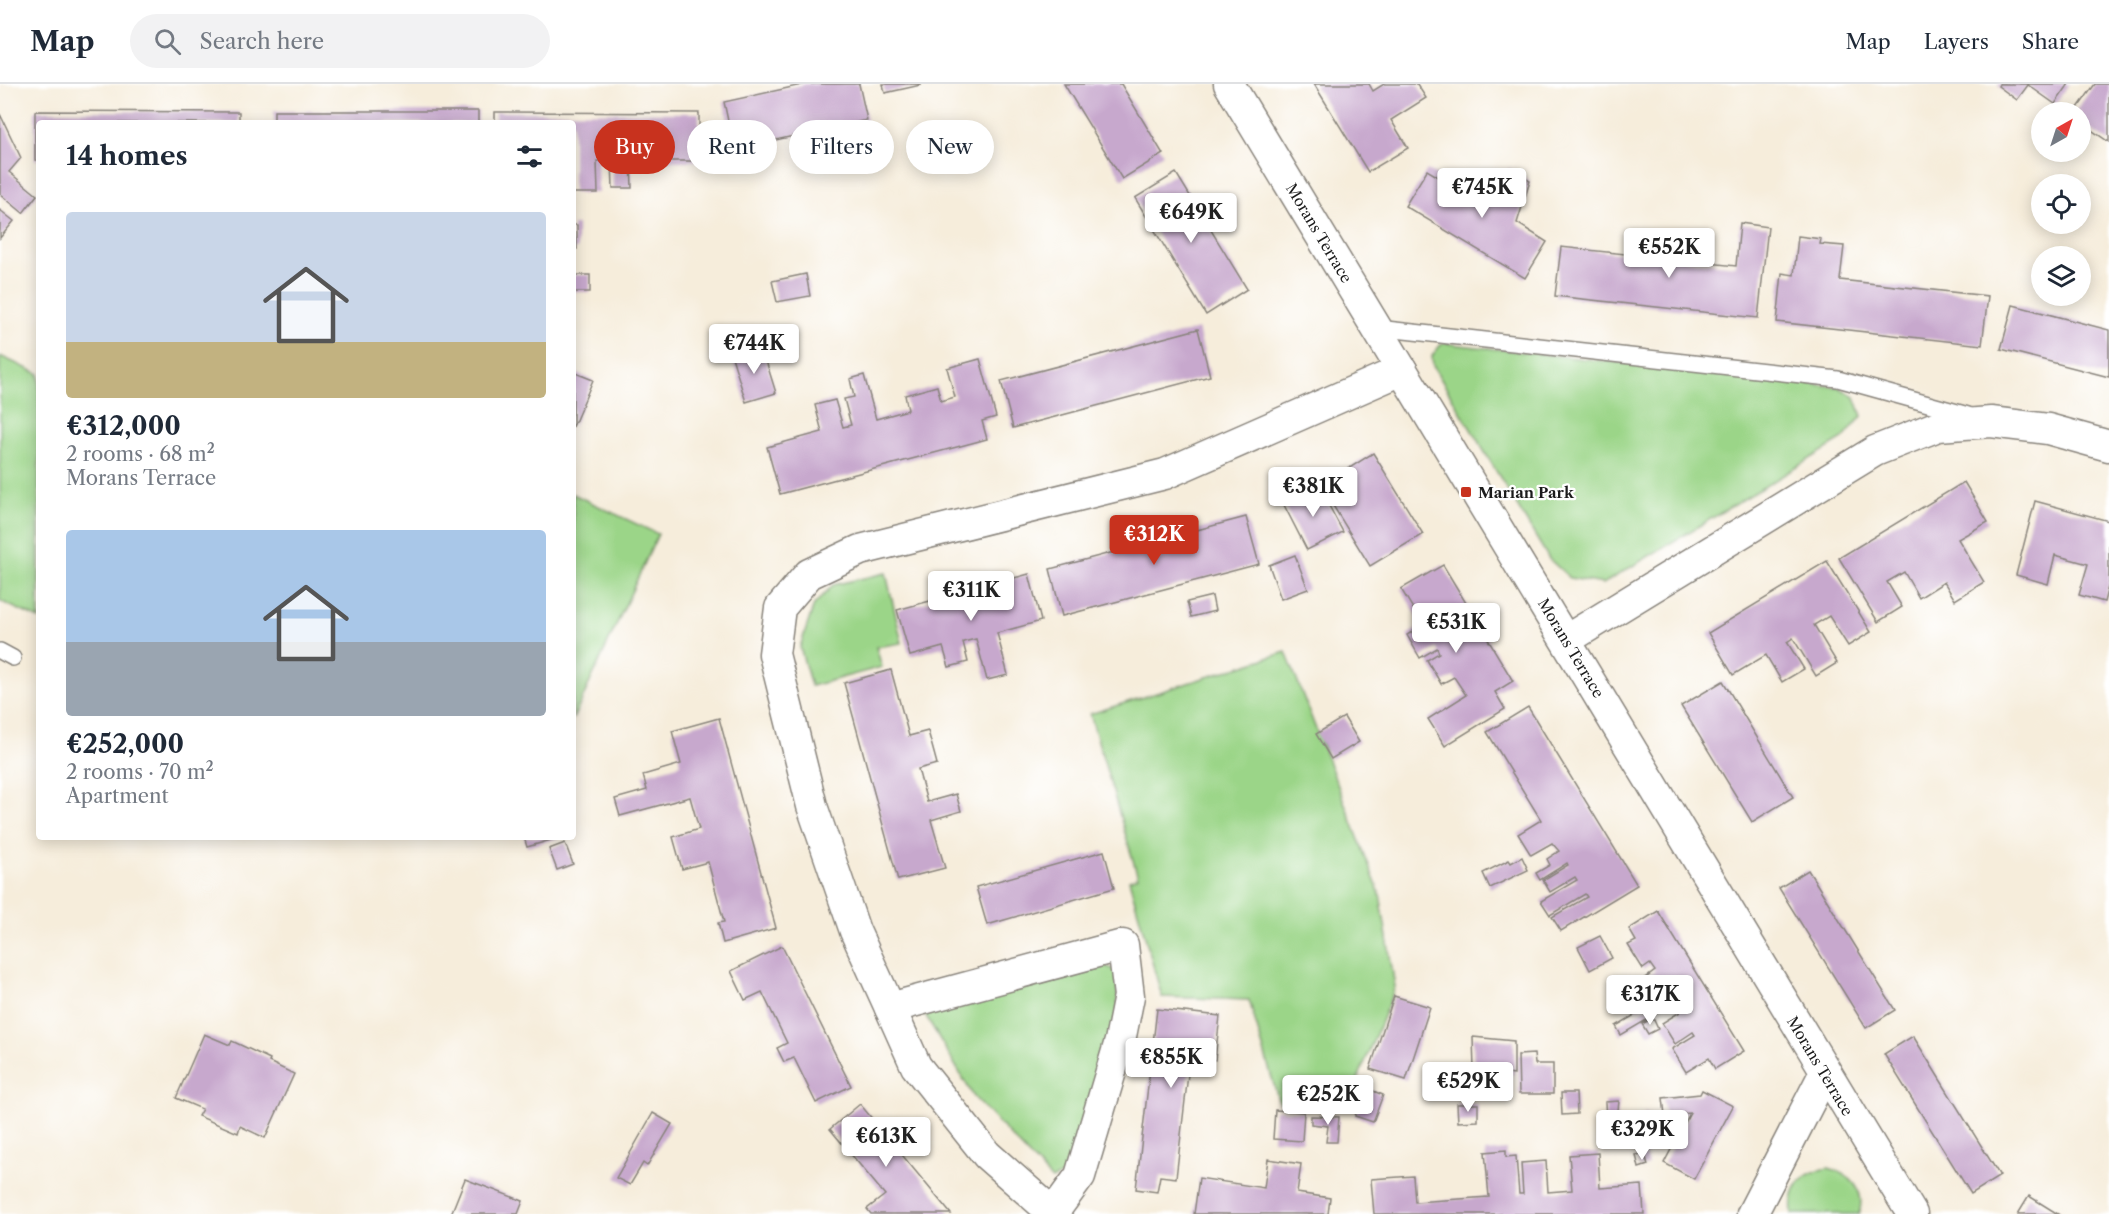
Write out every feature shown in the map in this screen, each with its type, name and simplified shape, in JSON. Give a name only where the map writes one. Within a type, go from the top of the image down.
[{"type":"street","name":"Morans Terrace","points":[[1228,84],[1566,640],[1824,1074],[1912,1214]]},
{"type":"street","points":[[890,1008],[1123,945],[1129,996],[1120,1041],[1080,1176],[1053,1213],[987,1155],[916,1066],[855,931],[812,806],[774,654],[780,608],[809,574],[860,550],[1165,474],[1402,369]]},
{"type":"street","points":[[1566,640],[1875,451],[1938,426],[1991,422],[2048,429],[2109,446]]},
{"type":"street","points":[[1752,1214],[1824,1074]]},
{"type":"lane","points":[[1377,328],[1838,379],[1991,422]]},
{"type":"green space","points":[[1442,343],[1839,387],[1855,397],[1862,416],[1843,439],[1603,584],[1570,578],[1549,559],[1433,366],[1432,356]]},
{"type":"green space","points":[[0,356],[36,373],[36,618],[0,601]]},
{"type":"green space","points":[[576,495],[658,534],[576,712]]},
{"type":"green space","points":[[886,573],[902,643],[876,647],[882,667],[811,686],[800,647],[814,605],[833,585]]},
{"type":"green space","points":[[1286,652],[1380,894],[1395,987],[1354,1089],[1326,1105],[1279,1102],[1249,1000],[1162,997],[1129,880],[1138,877],[1090,714]]},
{"type":"green space","points":[[1092,961],[1116,970],[1118,1009],[1072,1170],[1052,1180],[974,1097],[923,1011]]},
{"type":"green space","points":[[1829,1168],[1844,1174],[1855,1184],[1861,1205],[1859,1214],[1792,1214],[1793,1196],[1799,1182],[1811,1173]]},
{"type":"building","points":[[806,84],[859,84],[867,120],[789,120],[789,137],[777,140],[777,120],[728,120],[724,102]]},
{"type":"building","points":[[883,84],[921,84],[921,85],[885,93]]},
{"type":"building","points":[[1064,84],[1121,84],[1163,154],[1122,179]]},
{"type":"building","points":[[1314,84],[1369,84],[1373,91],[1384,84],[1417,84],[1426,98],[1391,120],[1408,148],[1368,172]]},
{"type":"building","points":[[1999,84],[2069,84],[2056,102],[2052,102],[2028,85],[2017,100],[1998,86]]},
{"type":"building","points":[[2095,84],[2109,84],[2109,142],[2091,130],[2091,102],[2082,102]]},
{"type":"building","points":[[35,111],[239,112],[239,120],[36,120],[35,160]]},
{"type":"building","points":[[274,111],[478,111],[478,120],[274,120]]},
{"type":"building","points":[[495,112],[699,113],[699,120],[687,120],[687,161],[675,161],[675,120],[594,120],[594,174],[597,174],[598,193],[576,193],[576,120],[495,120]]},
{"type":"building","points":[[0,114],[21,158],[9,172],[36,196],[23,213],[0,194]]},
{"type":"building","points":[[1509,168],[1530,181],[1517,223],[1547,242],[1525,278],[1405,206],[1427,170],[1487,206]]},
{"type":"building","points":[[1176,173],[1247,289],[1206,315],[1135,198]]},
{"type":"building","points":[[612,174],[631,174],[632,188],[613,188]]},
{"type":"building","points":[[0,210],[14,221],[0,238]]},
{"type":"building","points":[[1740,223],[1768,227],[1758,318],[1555,296],[1561,247],[1736,266]]},
{"type":"building","points":[[576,225],[577,225],[576,249]]},
{"type":"building","points":[[1798,236],[1821,239],[1820,244],[1844,246],[1840,280],[1988,296],[1982,345],[1777,322],[1782,273],[1794,275]]},
{"type":"building","points":[[806,274],[810,296],[777,302],[772,281]]},
{"type":"building","points":[[576,275],[590,275],[590,292],[576,292]]},
{"type":"building","points":[[2013,305],[2109,330],[2109,377],[2001,349]]},
{"type":"building","points":[[1198,329],[1210,376],[1013,428],[1001,381]]},
{"type":"building","points":[[762,348],[776,393],[746,402],[732,357]]},
{"type":"building","points":[[980,359],[996,417],[982,421],[987,439],[780,494],[767,447],[822,432],[815,405],[835,400],[843,427],[851,425],[844,399],[854,397],[850,379],[864,375],[876,419],[908,410],[905,395],[937,386],[941,401],[955,397],[947,368]]},
{"type":"building","points":[[576,373],[593,380],[576,420]]},
{"type":"building","points":[[1373,453],[1423,534],[1370,566],[1321,486]]},
{"type":"building","points":[[1964,482],[1988,522],[1958,539],[1984,582],[1955,600],[1944,582],[1919,598],[1904,572],[1887,582],[1902,607],[1878,622],[1839,558]]},
{"type":"building","points":[[1318,485],[1343,532],[1307,550],[1283,503]]},
{"type":"building","points":[[2035,501],[2109,521],[2109,583],[2104,602],[2079,595],[2088,564],[2055,555],[2048,584],[2016,575]]},
{"type":"building","points":[[1246,517],[1259,564],[1062,616],[1050,569]]},
{"type":"building","points":[[1295,555],[1308,589],[1281,599],[1269,565]]},
{"type":"building","points":[[1827,561],[1871,632],[1848,646],[1829,616],[1814,625],[1837,663],[1816,676],[1793,638],[1787,642],[1804,669],[1782,682],[1766,655],[1733,675],[1708,633]]},
{"type":"building","points":[[1443,565],[1513,681],[1495,692],[1505,709],[1445,746],[1428,719],[1466,695],[1454,677],[1441,684],[1427,660],[1439,653],[1437,648],[1420,658],[1407,635],[1423,625],[1401,589]]},
{"type":"building","points":[[1029,574],[1041,621],[997,633],[1008,675],[987,680],[976,639],[963,642],[968,662],[949,667],[943,647],[910,656],[897,610]]},
{"type":"building","points":[[1212,596],[1215,611],[1191,617],[1187,602]]},
{"type":"building","points":[[891,670],[909,736],[928,731],[937,764],[918,769],[927,802],[956,794],[961,811],[931,820],[945,868],[898,880],[844,683]]},
{"type":"building","points":[[1723,681],[1793,797],[1752,822],[1681,706]]},
{"type":"building","points":[[1528,707],[1637,885],[1561,931],[1552,917],[1587,897],[1585,894],[1550,915],[1541,901],[1577,880],[1575,877],[1550,892],[1543,880],[1568,865],[1567,863],[1540,880],[1536,873],[1550,865],[1547,859],[1559,851],[1552,843],[1531,855],[1518,834],[1541,820],[1487,732]]},
{"type":"building","points":[[1344,717],[1359,742],[1331,759],[1316,734]]},
{"type":"building","points":[[719,718],[776,928],[723,943],[718,923],[724,922],[708,862],[682,869],[673,837],[699,829],[690,797],[620,816],[615,799],[647,790],[643,775],[681,764],[672,731]]},
{"type":"building","points":[[525,840],[551,840],[527,847]]},
{"type":"building","points":[[565,843],[573,864],[557,870],[549,849]]},
{"type":"building","points":[[1104,851],[1114,888],[987,925],[976,887]]},
{"type":"building","points":[[1522,857],[1528,870],[1490,888],[1483,873],[1509,860],[1511,863]]},
{"type":"building","points":[[1808,870],[1895,1010],[1866,1028],[1779,888]]},
{"type":"building","points":[[1658,911],[1744,1051],[1715,1069],[1709,1058],[1686,1072],[1672,1049],[1695,1035],[1693,1032],[1675,1044],[1662,1023],[1680,1012],[1670,996],[1659,1003],[1656,998],[1638,1009],[1627,992],[1655,971],[1650,964],[1643,969],[1628,945],[1636,941],[1629,929]]},
{"type":"building","points":[[1600,936],[1612,958],[1590,970],[1578,947]]},
{"type":"building","points":[[782,946],[851,1086],[816,1103],[794,1058],[784,1062],[777,1048],[787,1043],[762,992],[745,1000],[731,971]]},
{"type":"building","points":[[1394,996],[1430,1007],[1406,1080],[1370,1069]]},
{"type":"building","points":[[1650,1006],[1655,1015],[1621,1035],[1616,1026]]},
{"type":"building","points":[[1157,1009],[1220,1016],[1215,1060],[1190,1057],[1176,1178],[1160,1176],[1157,1192],[1136,1189]]},
{"type":"building","points":[[1653,1018],[1658,1029],[1648,1034],[1642,1024]]},
{"type":"building","points":[[204,1034],[230,1045],[232,1041],[270,1059],[269,1062],[294,1074],[265,1138],[240,1126],[238,1133],[198,1116],[202,1109],[176,1098]]},
{"type":"building","points":[[1913,1036],[2000,1176],[1971,1194],[1884,1054]]},
{"type":"building","points":[[1473,1037],[1514,1041],[1514,1075],[1474,1070]]},
{"type":"building","points":[[1534,1054],[1535,1064],[1553,1064],[1553,1094],[1519,1094],[1518,1055]]},
{"type":"building","points":[[1366,1088],[1383,1095],[1373,1122],[1355,1116]]},
{"type":"building","points":[[1702,1090],[1733,1106],[1694,1179],[1664,1163],[1690,1113],[1665,1115],[1663,1098],[1700,1094]]},
{"type":"building","points":[[1561,1093],[1576,1093],[1577,1114],[1562,1115]]},
{"type":"building","points":[[1619,1101],[1617,1120],[1606,1120],[1605,1102]]},
{"type":"building","points":[[860,1104],[951,1214],[871,1214],[867,1209],[885,1195],[830,1129]]},
{"type":"building","points":[[1457,1104],[1478,1104],[1478,1121],[1458,1122]]},
{"type":"building","points":[[1275,1110],[1304,1112],[1302,1141],[1273,1139]]},
{"type":"building","points":[[1644,1112],[1665,1125],[1655,1146]]},
{"type":"building","points":[[653,1113],[672,1124],[647,1166],[643,1163],[630,1185],[616,1178]]},
{"type":"building","points":[[1311,1116],[1339,1117],[1337,1142],[1326,1142],[1328,1126],[1311,1124]]},
{"type":"building","points":[[1619,1128],[1620,1143],[1604,1144],[1603,1129]]},
{"type":"building","points":[[1506,1150],[1506,1157],[1516,1156],[1519,1194],[1523,1194],[1521,1163],[1546,1161],[1548,1192],[1572,1190],[1569,1155],[1598,1153],[1600,1188],[1642,1185],[1644,1214],[1374,1214],[1371,1179],[1413,1176],[1415,1202],[1489,1197],[1485,1152]]},
{"type":"building","points":[[1645,1154],[1648,1165],[1639,1168],[1636,1155]]},
{"type":"building","points":[[1268,1159],[1301,1164],[1297,1193],[1330,1198],[1328,1214],[1194,1214],[1199,1178],[1264,1188]]},
{"type":"building","points":[[465,1179],[523,1201],[518,1214],[451,1214]]},
{"type":"building","points":[[2029,1196],[2058,1214],[2018,1214]]},
{"type":"place","name":"Marian Park","points":[[1466,492]]}]
